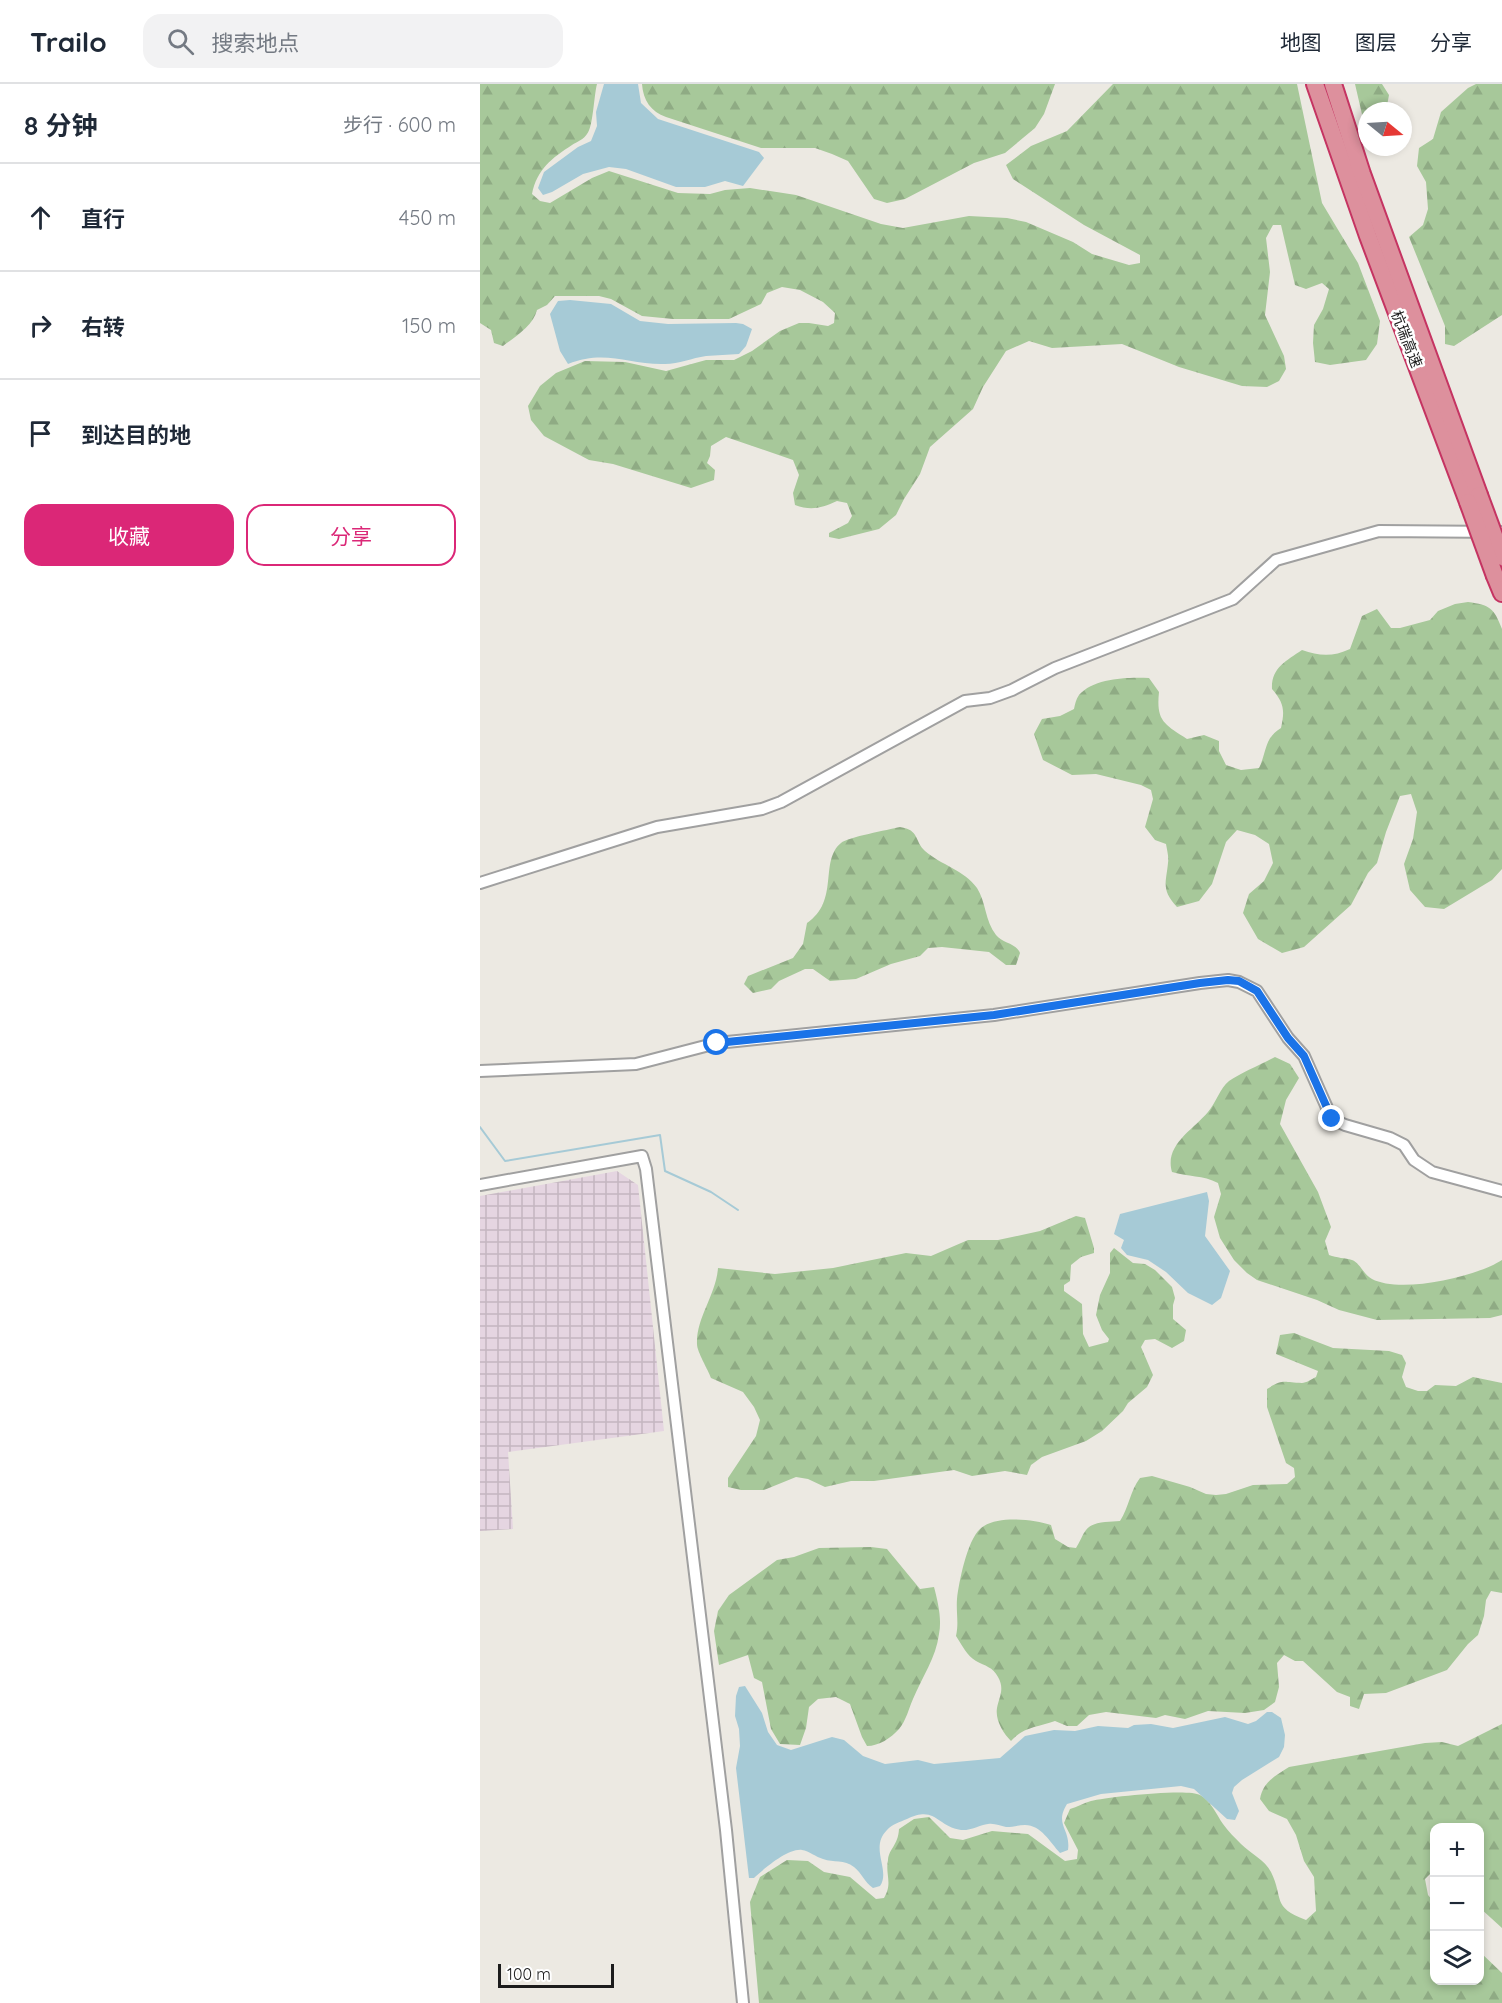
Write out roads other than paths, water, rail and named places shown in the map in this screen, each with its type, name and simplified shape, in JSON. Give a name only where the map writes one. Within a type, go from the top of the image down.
[{"type":"highway","name":"杭瑞高速","points":[[1314,84],[1368,236],[1473,498],[1502,557]]},
{"type":"highway","name":"杭瑞高速","points":[[1333,84],[1473,498],[1502,593]]},
{"type":"street","points":[[480,883],[657,827],[762,809],[781,802],[965,701],[990,698],[1012,690],[1055,668],[1233,598],[1276,560],[1379,531],[1502,532]]},
{"type":"street","points":[[480,1071],[636,1064],[717,1043],[994,1015],[1200,983],[1239,981],[1257,991],[1288,1038],[1304,1056],[1332,1119],[1390,1138],[1404,1145],[1414,1160],[1432,1172],[1502,1191]]},
{"type":"street","points":[[480,1185],[642,1156],[647,1181],[723,1807],[743,2003]]},
{"type":"water","points":[[604,84],[638,84],[641,103],[658,119],[759,152],[764,158],[743,186],[725,181],[705,187],[676,187],[626,169],[609,167],[583,174],[543,195],[538,188],[544,172],[578,147],[591,141],[597,126],[596,112]]},
{"type":"water","points":[[558,301],[611,304],[640,321],[668,324],[736,323],[752,329],[746,346],[739,354],[706,356],[670,364],[594,358],[568,364],[560,351],[550,314]]},
{"type":"water","points":[[1207,1192],[1209,1201],[1205,1236],[1230,1271],[1221,1298],[1212,1305],[1188,1293],[1166,1272],[1148,1260],[1127,1255],[1121,1248],[1124,1240],[1114,1234],[1120,1214]]},
{"type":"water","points":[[745,1686],[762,1713],[768,1732],[777,1745],[791,1750],[832,1737],[844,1740],[863,1756],[885,1764],[918,1760],[934,1764],[1000,1758],[1025,1736],[1054,1730],[1075,1731],[1098,1726],[1128,1728],[1134,1725],[1151,1724],[1173,1728],[1225,1717],[1248,1724],[1267,1712],[1272,1712],[1281,1718],[1285,1735],[1284,1747],[1279,1757],[1234,1787],[1232,1793],[1239,1811],[1235,1820],[1227,1819],[1194,1789],[1181,1786],[1101,1794],[1067,1804],[1063,1811],[1062,1822],[1068,1850],[1060,1853],[1045,1835],[1031,1826],[1006,1827],[991,1824],[961,1830],[924,1814],[894,1825],[882,1837],[880,1851],[883,1880],[880,1886],[873,1888],[857,1869],[850,1865],[823,1859],[802,1850],[790,1852],[754,1878],[749,1878],[736,1768],[740,1746],[739,1729],[735,1716],[736,1696],[739,1687]]},
{"type":"waterway","points":[[480,1127],[505,1161],[660,1135],[665,1171],[711,1192],[738,1210]]}]
